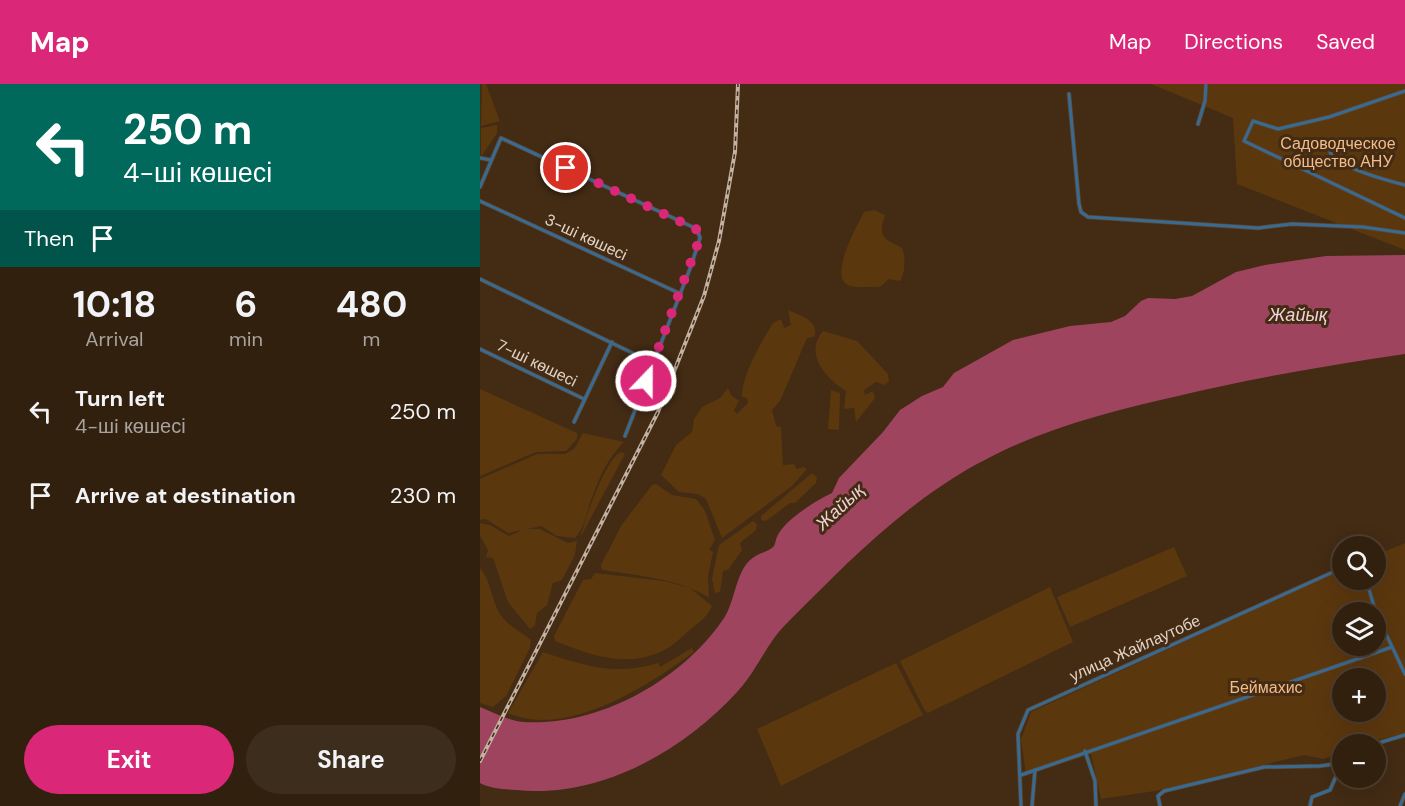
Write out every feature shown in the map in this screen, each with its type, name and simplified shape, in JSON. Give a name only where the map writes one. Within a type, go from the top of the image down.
[{"type":"street","points":[[1198,124],[1205,101],[1206,84]]},
{"type":"street","points":[[1405,91],[1329,117],[1278,129],[1253,121],[1244,141],[1405,218]]},
{"type":"street","points":[[1069,94],[1079,204],[1081,212],[1088,217],[1258,228],[1292,224],[1363,227],[1405,233]]},
{"type":"street","points":[[480,187],[501,138],[696,229],[699,233],[700,238],[681,294],[625,436]]},
{"type":"street","points":[[1330,152],[1338,160],[1383,179],[1405,185]]},
{"type":"street","points":[[480,158],[491,160]]},
{"type":"street","name":"3-шi көшесі","points":[[480,201],[681,294]]},
{"type":"street","points":[[480,279],[653,363]]},
{"type":"street","points":[[574,422],[612,342]]},
{"type":"street","name":"7-шi көшесі","points":[[480,349],[584,399]]},
{"type":"street","name":"улица Жайлаутобе","points":[[1021,806],[1018,734],[1028,710],[1332,573]]},
{"type":"street","points":[[1369,590],[1376,613],[1405,674]]},
{"type":"street","points":[[1021,774],[1392,648]]},
{"type":"street","points":[[1386,741],[1405,735]]},
{"type":"street","points":[[1085,751],[1095,781],[1096,806]]},
{"type":"street","points":[[1160,806],[1158,796],[1164,791],[1264,767],[1332,764]]},
{"type":"street","points":[[1032,806],[1035,770]]},
{"type":"street","points":[[1310,806],[1312,797],[1330,790],[1332,786]]},
{"type":"street","points":[[1400,806],[1405,794]]},
{"type":"green space","points":[[482,84],[486,84],[500,121],[481,126]]},
{"type":"green space","name":"Садоводческое общество АНУ","points":[[1151,84],[1405,84],[1405,250],[1237,184],[1233,118]]},
{"type":"green space","points":[[497,125],[497,133],[481,157],[481,128]]},
{"type":"green space","points":[[874,210],[885,215],[882,229],[884,237],[902,248],[903,274],[900,281],[889,279],[880,287],[851,286],[843,280],[841,272],[846,250],[864,212]]},
{"type":"green space","points":[[788,310],[808,319],[815,331],[814,337],[807,338],[780,401],[772,410],[776,426],[781,427],[783,465],[794,464],[797,469],[804,467],[807,469],[792,486],[722,538],[706,499],[698,494],[679,492],[661,475],[676,445],[692,432],[694,419],[702,407],[720,398],[728,388],[731,395],[739,401],[734,410],[737,414],[748,403],[747,398],[742,397],[749,369],[773,323],[781,319],[784,328],[791,325]]},
{"type":"green space","points":[[823,331],[857,341],[888,374],[889,381],[884,385],[876,382],[864,390],[865,395],[873,391],[875,398],[856,422],[854,408],[844,409],[846,391],[825,373],[816,357],[817,340]]},
{"type":"green space","points":[[480,389],[577,433],[577,439],[566,451],[536,452],[480,476]]},
{"type":"green space","points":[[831,390],[840,393],[839,430],[828,429]]},
{"type":"green space","points":[[583,433],[624,442],[609,460],[602,473],[584,523],[575,538],[557,536],[541,526],[508,533],[486,519],[480,520],[480,479],[537,454],[565,454],[574,449]]},
{"type":"green space","points":[[621,452],[625,454],[580,538],[602,477]]},
{"type":"green space","points":[[812,473],[817,477],[816,483],[795,503],[790,503],[766,521],[761,520],[761,516]]},
{"type":"green space","points":[[656,484],[672,495],[696,499],[705,511],[715,540],[709,550],[713,552],[708,576],[709,597],[670,582],[602,570],[601,565],[621,526],[652,485]]},
{"type":"green space","points":[[753,521],[757,524],[756,530],[740,543],[742,550],[728,570],[723,571],[720,592],[715,593],[712,579],[719,545]]},
{"type":"green space","points":[[480,523],[490,525],[509,536],[524,529],[540,529],[568,543],[577,541],[575,555],[562,580],[553,583],[547,605],[537,613],[535,625],[530,629],[508,602],[493,558],[486,557],[488,550],[480,536]]},
{"type":"green space","name":"Беймахис","points":[[1405,543],[1405,733],[1386,738],[1386,734],[1332,734],[1332,756],[1323,759],[1304,755],[1155,791],[1101,799],[1091,754],[1026,775],[1021,739],[1031,712],[1332,575],[1332,590],[1386,590],[1386,551]]},
{"type":"green space","points":[[1174,547],[1187,576],[1070,627],[1057,597]]},
{"type":"green space","points":[[480,568],[504,619],[531,640],[530,648],[506,696],[493,707],[480,703]]},
{"type":"green space","points":[[595,573],[664,581],[690,588],[712,606],[703,619],[673,645],[652,655],[624,659],[610,658],[555,641],[554,636],[583,580],[591,579]]},
{"type":"green space","points":[[1050,587],[1073,642],[928,713],[925,711],[900,661]]},
{"type":"green space","points":[[692,648],[694,652],[654,680],[605,705],[580,714],[555,719],[531,719],[508,713],[543,652],[600,668],[628,669],[658,663],[660,667]]},
{"type":"green space","points":[[896,663],[923,715],[781,786],[757,729]]},
{"type":"water","name":"Жайық","points":[[1405,255],[1405,354],[1320,367],[1152,402],[1050,431],[1001,452],[950,480],[900,516],[877,536],[781,630],[738,691],[692,733],[666,751],[609,778],[578,787],[547,791],[516,790],[493,788],[480,783],[480,707],[518,721],[551,722],[580,717],[608,708],[660,681],[684,663],[722,621],[741,573],[749,561],[774,546],[783,527],[796,516],[832,493],[839,478],[883,432],[900,410],[922,396],[943,387],[954,373],[1013,340],[1070,326],[1111,322],[1125,316],[1141,301],[1148,298],[1175,299],[1192,296],[1236,272],[1265,265],[1326,256]]},
{"type":"railway","points":[[480,761],[658,412],[704,296],[719,241],[735,152],[738,84]]},
{"type":"route","points":[[566,168],[696,229],[699,233],[700,238],[681,294],[646,381]]}]
